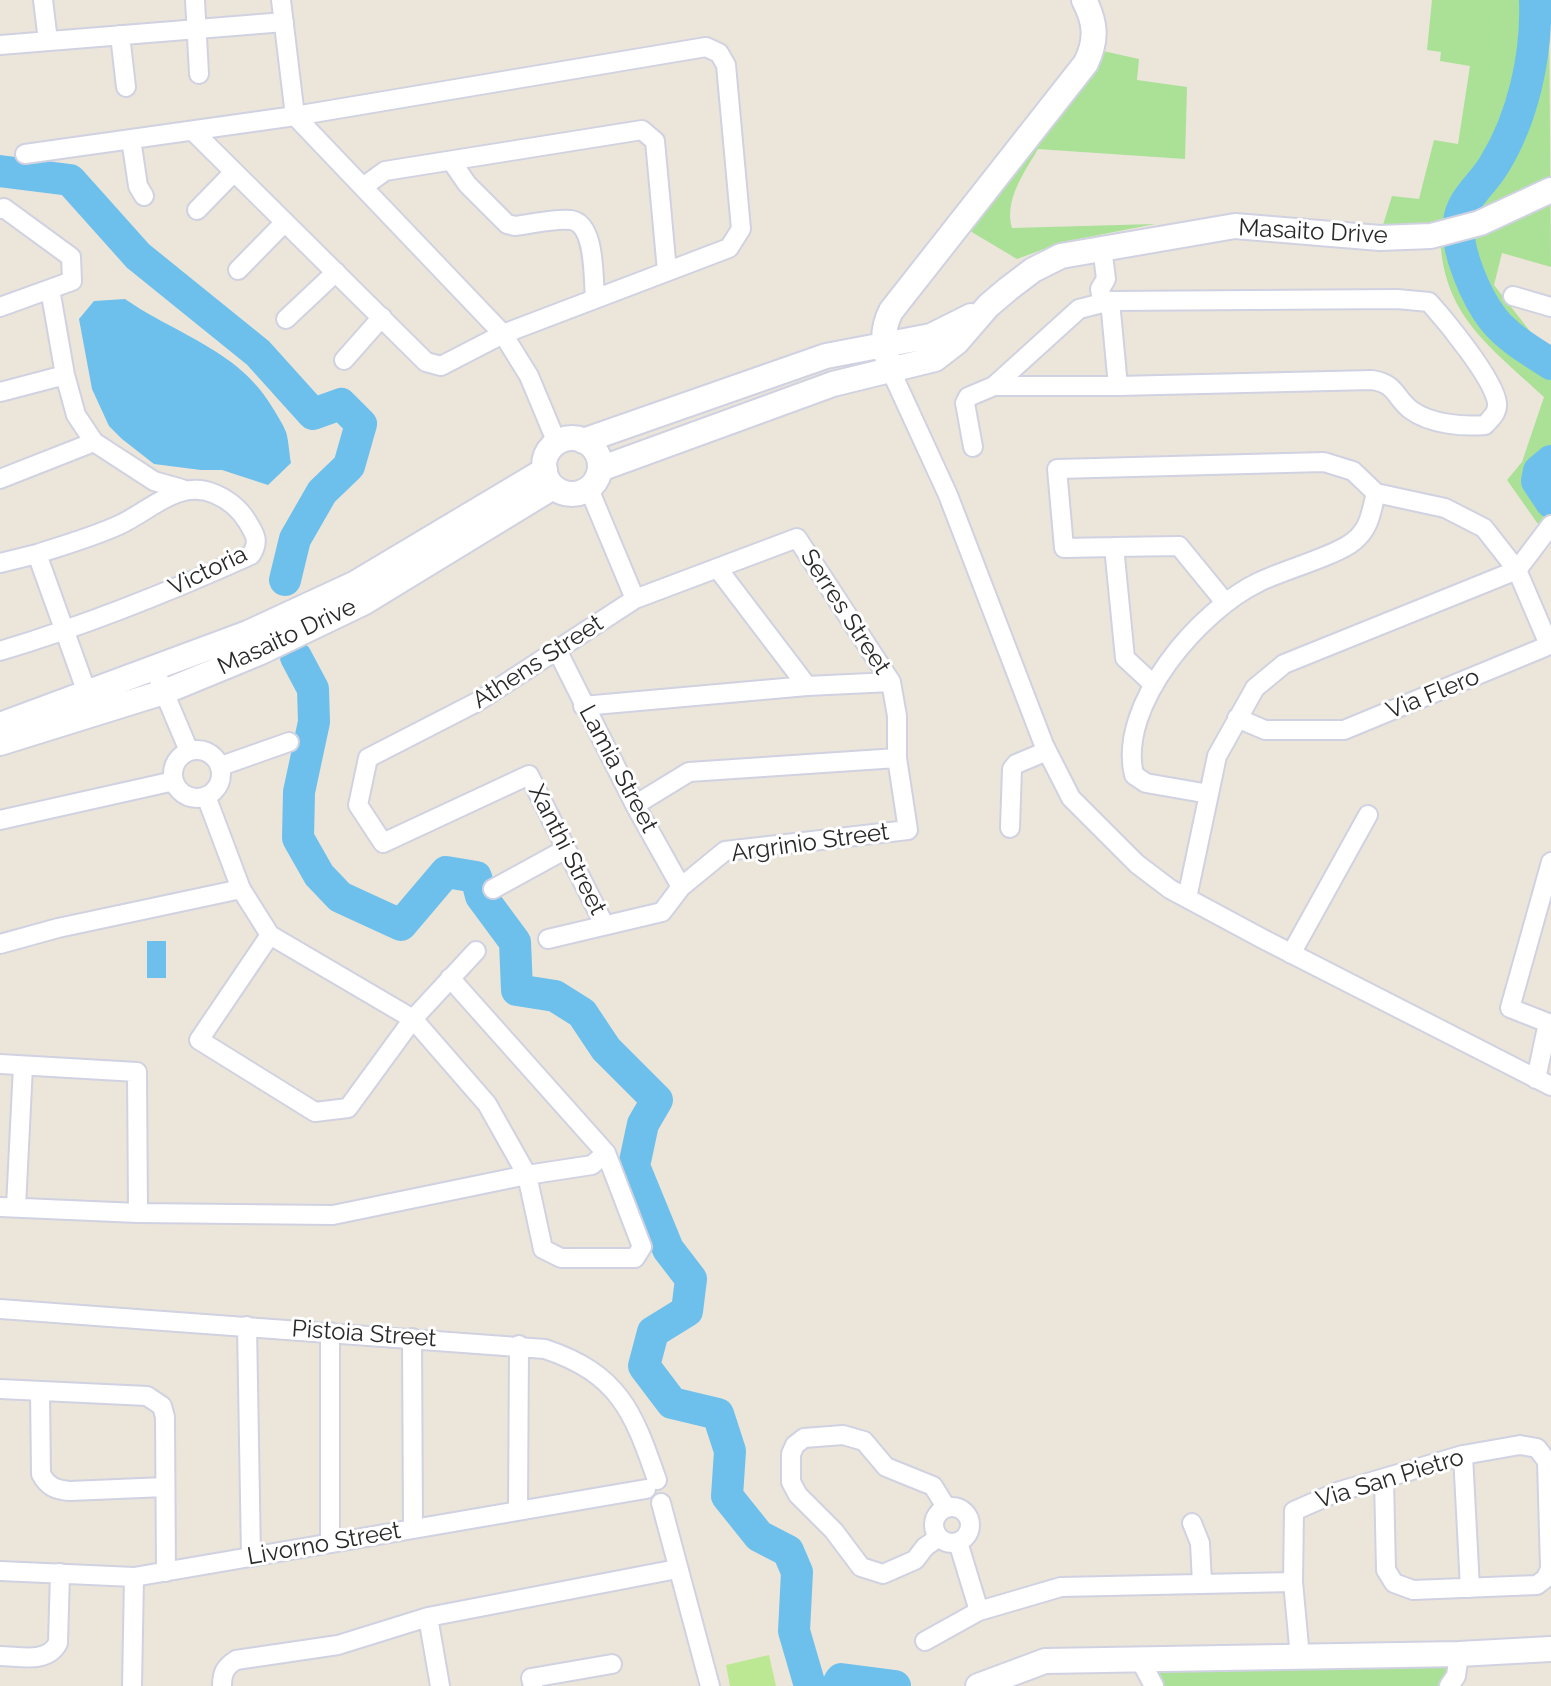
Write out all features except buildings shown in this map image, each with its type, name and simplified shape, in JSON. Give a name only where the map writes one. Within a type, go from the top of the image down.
[{"type":"street","points":[[43,0],[48,41]]},
{"type":"street","points":[[195,0],[199,74]]},
{"type":"street","points":[[281,0],[295,116],[503,334],[529,376],[557,443]]},
{"type":"street","points":[[1084,0],[1095,30],[1094,47],[1086,63],[891,311],[886,321],[883,345],[891,371],[948,495],[1047,751],[1071,798],[1137,864],[1187,898],[1544,1082],[1550,1023],[1510,1008],[1551,862]]},
{"type":"street","points":[[0,45],[284,22]]},
{"type":"street","points":[[120,35],[126,87]]},
{"type":"street","points":[[25,154],[295,116],[706,47],[719,53],[726,65],[741,229],[729,248],[503,334],[441,366],[426,362],[193,131]]},
{"type":"street","points":[[363,187],[385,171],[642,130],[655,141],[667,271]]},
{"type":"street","points":[[131,139],[138,186],[144,196]]},
{"type":"street","points":[[452,162],[467,184],[507,224],[515,226],[570,220],[581,224],[589,234],[595,299]]},
{"type":"street","points":[[197,210],[234,172]]},
{"type":"street","name":"Masaito Drive","points":[[583,441],[826,356],[931,336],[988,306],[1033,270],[1061,256],[1235,226],[1380,238],[1431,236],[1480,223],[1551,190]]},
{"type":"street","points":[[0,209],[4,208],[71,257],[72,281],[0,307]]},
{"type":"street","points":[[238,270],[285,222]]},
{"type":"street","points":[[1102,247],[1106,279],[1100,289],[1109,301],[1118,386]]},
{"type":"street","points":[[286,319],[336,272]]},
{"type":"street","points":[[50,289],[65,375],[76,415],[94,442],[154,481],[182,489]]},
{"type":"street","points":[[1513,296],[1551,307]]},
{"type":"street","points":[[973,447],[965,403],[968,397],[994,386],[1079,309],[1109,301],[1397,299],[1429,302],[1489,382],[1497,403],[1496,413],[1485,425],[1473,426],[1428,419],[1409,408],[1397,391],[1384,382],[1372,380],[994,386]]},
{"type":"street","name":"Masaito Drive","points":[[594,479],[833,384],[935,359],[957,342],[988,306]]},
{"type":"street","points":[[344,360],[382,317]]},
{"type":"street","points":[[0,392],[65,375]]},
{"type":"street","points":[[594,479],[582,493],[567,494],[549,478],[547,455],[557,443],[574,439],[583,441],[596,452],[594,479],[635,599]]},
{"type":"street","points":[[0,479],[94,442]]},
{"type":"street","points":[[1224,601],[1179,546],[1064,548],[1057,469],[1324,462],[1353,471],[1376,493],[1445,508],[1484,528],[1517,570]]},
{"type":"street","name":"Masaito Drive","points":[[0,743],[91,703],[154,669],[248,633],[354,584],[549,478]]},
{"type":"street","name":"Masaito Drive","points":[[0,725],[91,703],[164,692],[261,652],[363,603],[549,478]]},
{"type":"street","points":[[0,563],[37,554],[119,525],[182,489]]},
{"type":"street","name":"Victoria","points":[[0,651],[65,632],[251,555],[256,547],[256,537],[241,510],[207,490],[182,489]]},
{"type":"street","points":[[1209,794],[1146,783],[1134,775],[1132,763],[1138,720],[1154,685],[1183,643],[1224,601],[1260,581],[1351,544],[1367,529],[1376,493]]},
{"type":"street","points":[[1187,898],[1217,756],[1255,688],[1284,664],[1517,570],[1549,528]]},
{"type":"street","name":"Athens Street","points":[[529,775],[383,843],[358,805],[368,758],[477,702],[635,599],[797,538]]},
{"type":"street","name":"Serres Street","points":[[797,538],[891,682],[897,716],[897,758],[908,830]]},
{"type":"street","points":[[1114,547],[1125,658],[1154,685]]},
{"type":"street","points":[[37,554],[91,703]]},
{"type":"street","points":[[718,569],[807,686]]},
{"type":"street","name":"Via Flero","points":[[1237,718],[1265,730],[1344,730],[1545,647],[1547,640],[1517,570]]},
{"type":"street","name":"Lamia Street","points":[[557,650],[583,706],[681,887]]},
{"type":"street","points":[[154,669],[189,751]]},
{"type":"street","points":[[583,706],[807,686],[891,682]]},
{"type":"street","points":[[221,766],[289,742]]},
{"type":"street","points":[[189,751],[208,752],[221,766],[219,784],[206,796],[187,795],[174,781],[175,763],[189,751]]},
{"type":"street","points":[[1010,828],[1012,769],[1016,764],[1047,751]]},
{"type":"street","points":[[635,805],[689,772],[897,758]]},
{"type":"street","name":"Xanthi Street","points":[[529,775],[604,924]]},
{"type":"street","points":[[0,820],[174,781]]},
{"type":"street","points":[[206,796],[241,889],[270,935],[413,1019],[487,1104],[527,1175],[543,1249],[561,1258],[635,1258],[642,1247],[606,1153],[450,978]]},
{"type":"street","points":[[1291,954],[1368,815]]},
{"type":"street","name":"Argrinio Street","points":[[548,939],[662,912],[681,887],[725,851],[908,830]]},
{"type":"street","points":[[493,889],[566,849]]},
{"type":"street","points":[[0,944],[58,928],[241,889]]},
{"type":"street","points":[[270,935],[199,1040],[315,1112],[348,1108],[413,1019],[476,951]]},
{"type":"street","points":[[0,1064],[137,1072],[138,1213]]},
{"type":"street","points":[[23,1066],[8,1207],[138,1213],[333,1215],[527,1175],[592,1165],[606,1153]]},
{"type":"street","name":"Pistoia Street","points":[[0,1309],[545,1349],[570,1357],[593,1371],[632,1412],[652,1484]]},
{"type":"street","points":[[247,1326],[251,1556]]},
{"type":"street","points":[[330,1332],[330,1543]]},
{"type":"street","points":[[412,1338],[413,1528]]},
{"type":"street","points":[[518,1510],[519,1345]]},
{"type":"street","points":[[0,1389],[147,1396],[162,1406],[165,1417],[166,1572]]},
{"type":"street","points":[[40,1391],[41,1474],[55,1490],[165,1487]]},
{"type":"street","points":[[939,1537],[925,1547],[915,1560],[883,1574],[861,1567],[834,1531],[798,1495],[791,1482],[791,1454],[795,1445],[804,1438],[843,1435],[864,1441],[886,1467],[933,1486],[946,1507]]},
{"type":"street","name":"Via San Pietro","points":[[1300,1657],[1293,1582],[1294,1511],[1337,1492],[1463,1455],[1520,1445],[1537,1448],[1547,1461],[1550,1569],[1546,1578],[1537,1585],[1470,1588]]},
{"type":"street","points":[[1384,1479],[1386,1570],[1394,1583],[1413,1590],[1470,1588],[1463,1455]]},
{"type":"street","points":[[652,1484],[650,1500],[661,1503],[710,1686]]},
{"type":"street","name":"Livorno Street","points":[[0,1571],[134,1577],[652,1484]]},
{"type":"street","points":[[946,1507],[961,1509],[970,1520],[968,1533],[958,1542],[951,1543],[939,1537],[934,1523],[936,1516],[946,1507]]},
{"type":"street","points":[[1192,1523],[1200,1543],[1202,1583]]},
{"type":"street","points":[[958,1542],[979,1611]]},
{"type":"street","points":[[222,1686],[222,1674],[236,1660],[338,1645],[428,1617],[677,1569]]},
{"type":"street","points":[[0,1656],[44,1657],[54,1652],[58,1643],[60,1573]]},
{"type":"street","points":[[132,1686],[134,1577]]},
{"type":"street","points":[[925,1641],[979,1611],[1061,1587],[1293,1582]]},
{"type":"street","points":[[428,1617],[440,1686]]},
{"type":"street","points":[[978,1686],[1045,1661],[1459,1654],[1551,1649]]},
{"type":"street","points":[[1449,1686],[1456,1676],[1459,1654]]},
{"type":"street","points":[[1139,1658],[1154,1686]]},
{"type":"street","points":[[533,1686],[531,1678],[612,1664]]},
{"type":"green space","points":[[1432,0],[1549,0],[1551,267],[1502,253],[1494,285],[1536,339],[1551,345],[1551,509],[1538,524],[1507,480],[1522,462],[1544,397],[1485,341],[1456,303],[1441,254],[1440,223],[1383,225],[1392,196],[1419,199],[1434,140],[1458,144],[1470,66],[1440,61],[1441,52],[1427,50]]},
{"type":"green space","points":[[1103,51],[1139,59],[1137,80],[1187,87],[1185,159],[1038,149],[1013,197],[1012,228],[1155,224],[1063,242],[1017,259],[965,228]]},
{"type":"green space","points":[[1459,1654],[1449,1686],[1154,1686],[1139,1658]]},
{"type":"green space","points":[[769,1655],[776,1686],[730,1686],[726,1665]]},
{"type":"water","points":[[125,299],[226,358],[260,390],[285,429],[291,463],[268,485],[222,470],[154,464],[109,426],[92,389],[79,319],[94,301]]},
{"type":"water","points":[[147,941],[166,941],[166,978],[147,978]]},
{"type":"waterway","points":[[1535,0],[1534,43],[1520,107],[1494,165],[1464,206],[1459,233],[1468,272],[1493,319],[1513,338],[1551,364]]},
{"type":"waterway","points":[[0,171],[70,180],[138,256],[258,353],[313,414],[341,404],[361,424],[349,466],[322,492],[295,539],[285,580]]},
{"type":"waterway","points":[[1551,461],[1539,471],[1537,481],[1551,502]]},
{"type":"waterway","points":[[296,657],[313,689],[314,722],[299,792],[298,838],[319,875],[340,897],[401,925],[446,872],[476,877],[481,896],[515,942],[517,990],[555,996],[582,1013],[606,1049],[657,1100],[643,1124],[634,1166],[668,1249],[691,1279],[687,1311],[653,1332],[644,1366],[672,1403],[718,1414],[730,1451],[727,1496],[759,1536],[788,1551],[797,1572],[794,1631],[810,1686]]},
{"type":"waterway","points":[[837,1686],[841,1679],[895,1686]]}]
